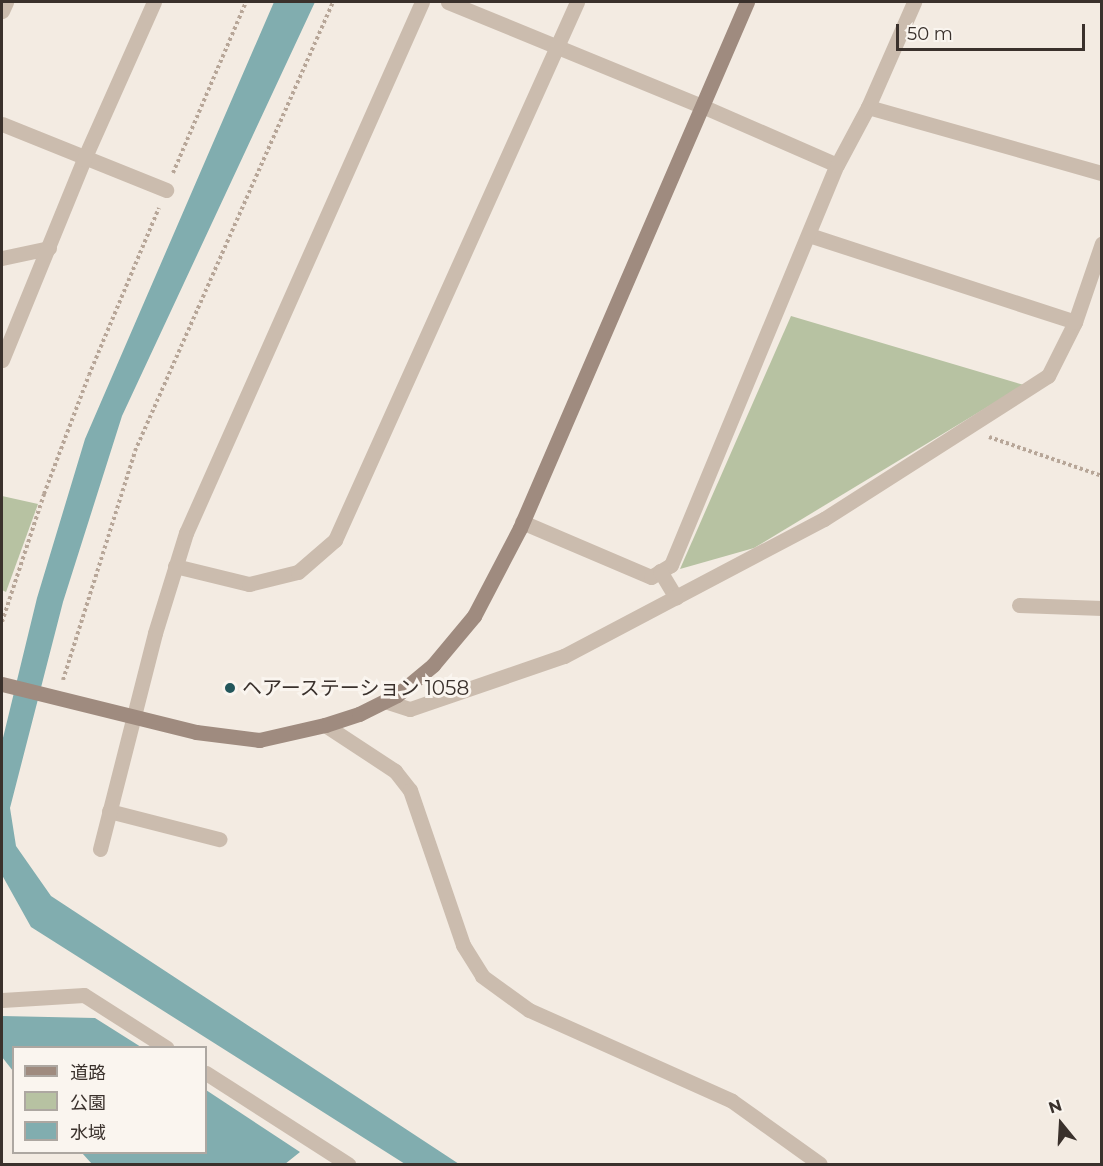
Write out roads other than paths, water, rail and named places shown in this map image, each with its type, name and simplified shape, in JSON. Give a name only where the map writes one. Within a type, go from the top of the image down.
[{"type":"street","points":[[2,11],[6,2]]},
{"type":"street","points":[[2,360],[84,159],[154,2]]},
{"type":"street","points":[[100,849],[133,715],[186,533],[422,2]]},
{"type":"street","points":[[448,2],[702,105],[837,165]]},
{"type":"street","points":[[175,566],[249,584],[298,572],[336,540],[577,2]]},
{"type":"street","points":[[2,684],[196,732],[259,740],[325,725],[359,714],[397,695],[433,665],[474,616],[522,522],[747,2]]},
{"type":"street","points":[[522,522],[651,577],[671,565],[837,165],[868,107],[914,2]]},
{"type":"street","points":[[868,107],[1101,172]]},
{"type":"street","points":[[2,124],[84,159],[166,190]]},
{"type":"street","points":[[809,236],[1075,322]]},
{"type":"street","points":[[2,258],[49,248]]},
{"type":"street","points":[[385,701],[410,709],[564,656],[824,519],[1048,376],[1075,322],[1101,248]]},
{"type":"street","points":[[660,571],[676,598]]},
{"type":"street","points":[[1019,605],[1101,608]]},
{"type":"street","points":[[325,725],[395,771],[410,790],[463,945],[482,976],[529,1010],[732,1101],[820,1164]]},
{"type":"street","points":[[109,811],[219,839]]},
{"type":"street","points":[[2,1000],[84,994],[164,1046]]},
{"type":"street","points":[[207,1074],[348,1164]]},
{"type":"water","points":[[274,2],[315,2],[122,416],[63,602],[10,808],[16,846],[51,896],[459,1164],[405,1164],[31,927],[2,875],[2,742],[37,598],[85,439]]},
{"type":"water","points":[[2,1016],[95,1018],[139,1046],[12,1046],[12,1070],[2,1057]]},
{"type":"water","points":[[207,1091],[300,1152],[285,1164],[92,1164],[83,1154],[207,1154]]},
{"type":"place","name":"ヘアーステーション 1058","points":[[230,688]]}]
